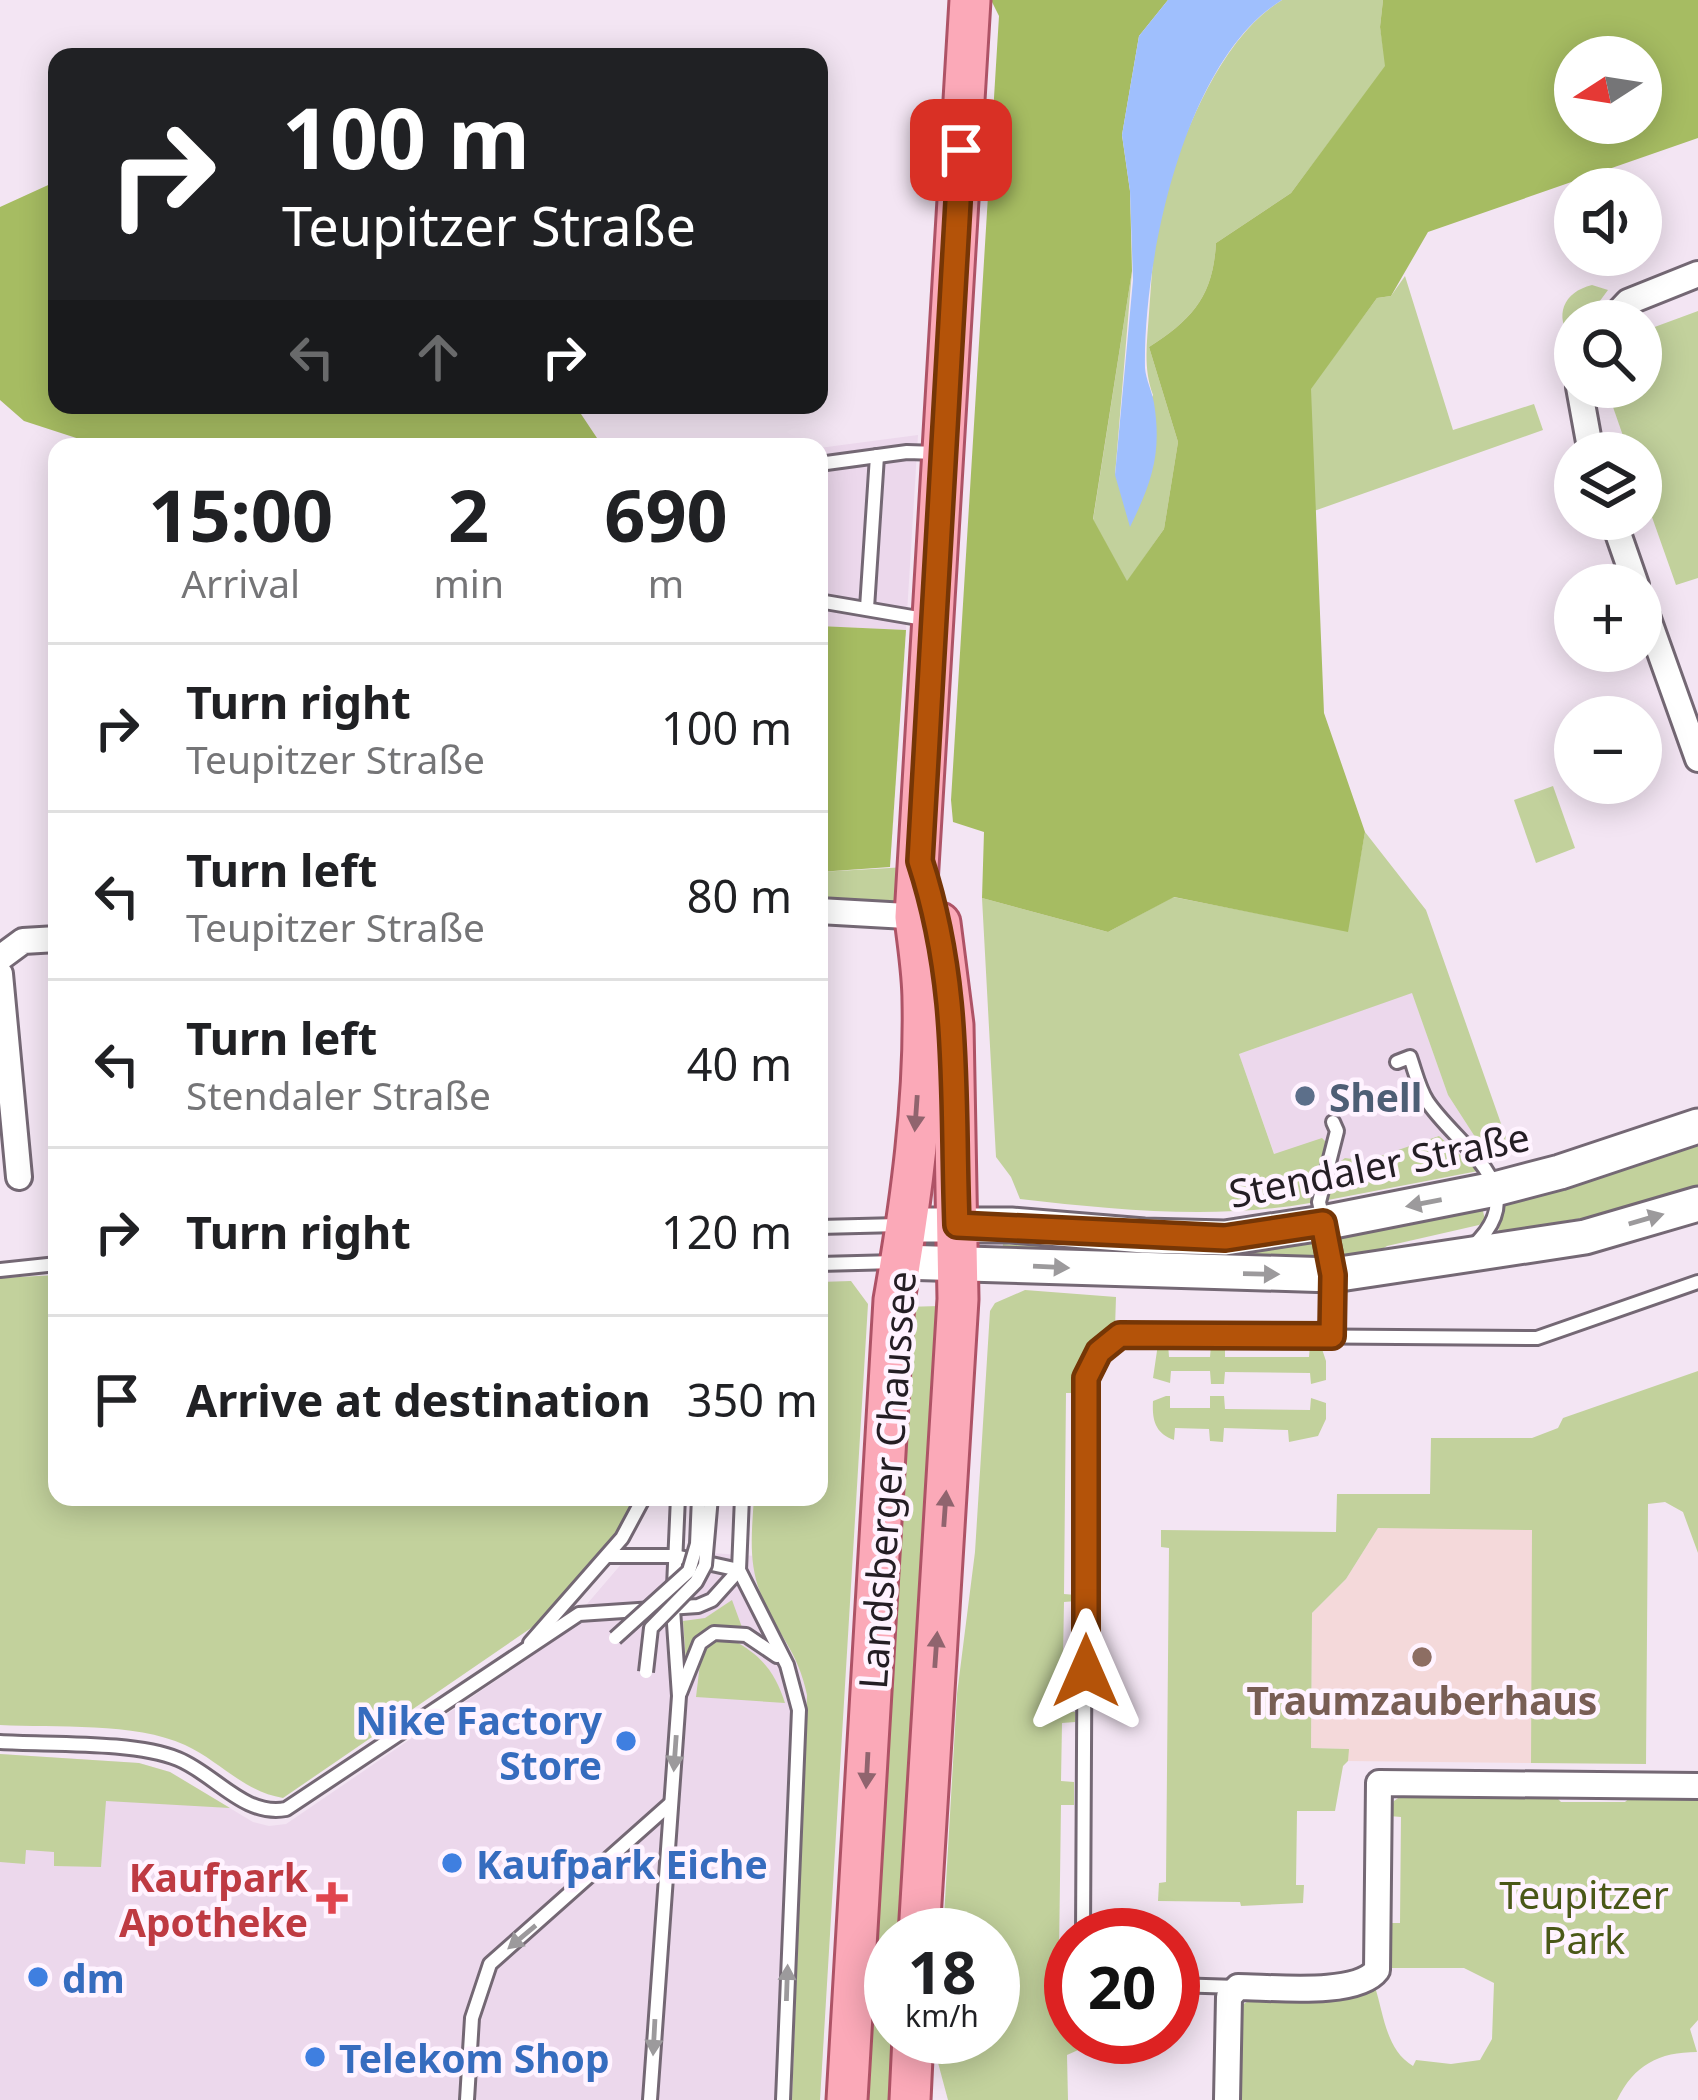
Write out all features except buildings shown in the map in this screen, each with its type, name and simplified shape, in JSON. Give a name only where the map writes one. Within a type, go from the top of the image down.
[{"type":"main road","name":"Landsberger Chaussee","points":[[919,1908],[928,1244],[923,1000],[927,917],[920,861],[970,0]]},
{"type":"main road","name":"Stendaler Straße","points":[[928,1244],[1225,1238],[1323,1223],[1495,1189],[1582,1166],[1698,1126]]},
{"type":"main road","name":"Stendaler Straße","points":[[928,1244],[1144,1272],[1333,1275],[1585,1237],[1698,1204]]},
{"type":"main road","name":"Landsberger Chaussee","points":[[847,2100],[894,1300],[928,1244]]},
{"type":"main road","points":[[910,2100],[912,2064]]},
{"type":"street","points":[[1633,300],[1698,274]]},
{"type":"street","points":[[1662,658],[1698,759]]},
{"type":"street","points":[[828,912],[927,917]]},
{"type":"street","points":[[0,958],[22,941],[48,940]]},
{"type":"street","points":[[0,974],[19,1177]]},
{"type":"street","points":[[1323,1223],[1333,1275]]},
{"type":"street","points":[[1227,2100],[1229,1997],[1238,1987],[1334,1987],[1364,1983],[1377,1970],[1378,1783],[1698,1786]]},
{"type":"lane","points":[[828,463],[942,453]]},
{"type":"lane","points":[[867,608],[877,456]]},
{"type":"lane","points":[[828,603],[934,621]]},
{"type":"lane","points":[[1397,1062],[1410,1057],[1425,1100],[1491,1174],[1495,1189],[1491,1230],[1462,1256]]},
{"type":"lane","points":[[1323,1223],[1319,1202],[1336,1131],[1333,1122]]},
{"type":"lane","points":[[828,1228],[928,1244]]},
{"type":"lane","points":[[828,1262],[928,1244]]},
{"type":"lane","points":[[0,1270],[48,1265]]},
{"type":"lane","points":[[1332,1336],[1333,1275]]},
{"type":"lane","points":[[1083,1908],[1086,1378],[1099,1352],[1120,1335],[1537,1338],[1698,1282]]},
{"type":"lane","points":[[526,1649],[608,1556],[639,1506]]},
{"type":"lane","points":[[650,2100],[679,1696],[673,1630],[678,1506]]},
{"type":"lane","points":[[615,1638],[689,1570],[697,1544],[699,1506]]},
{"type":"lane","points":[[646,1672],[651,1628],[696,1582],[705,1565],[710,1506]]},
{"type":"lane","points":[[742,1506],[739,1570],[787,1665],[800,1710],[783,2100]]},
{"type":"lane","points":[[608,1556],[675,1556],[739,1570]]},
{"type":"lane","points":[[0,1742],[154,1752],[196,1768],[259,1810],[286,1809],[579,1614],[673,1609],[712,1600],[739,1570]]},
{"type":"lane","points":[[640,1611],[653,1613],[673,1630]]},
{"type":"lane","points":[[679,1696],[700,1643],[713,1633],[729,1632],[758,1641],[787,1665]]},
{"type":"lane","points":[[467,2100],[472,2018],[490,1964],[671,1803]]},
{"type":"lane","points":[[1200,1986],[1238,1987]]},
{"type":"shaded area","points":[[918,435],[906,630],[828,626],[828,447]]},
{"type":"shaded area","points":[[1412,992],[1448,1095],[1488,1157],[1289,1196],[1239,1054]]},
{"type":"shaded area","name":"Traumzauberhaus","points":[[1378,1528],[1533,1529],[1531,1763],[1348,1761],[1348,1749],[1311,1748],[1312,1613],[1346,1579]]},
{"type":"shaded area","points":[[635,1548],[850,1562],[820,2100],[0,2100],[0,1754],[139,1763],[170,1772],[253,1822],[286,1824],[557,1639]]},
{"type":"green space","points":[[991,0],[1168,0],[1139,36],[1122,135],[1130,191],[1132,271],[1093,519],[1127,581],[1164,529],[1178,442],[1149,347],[1198,304],[1210,278],[1216,243],[1291,193],[1385,66],[1380,27],[1383,0],[1698,0],[1698,138],[1612,168],[1554,168],[1554,188],[1428,232],[1391,296],[1377,298],[1311,389],[1324,713],[1365,832],[1348,932],[1174,897],[1108,932],[982,898],[984,832],[953,822],[999,16]]},
{"type":"green space","points":[[1282,0],[1383,0],[1380,27],[1386,66],[1291,193],[1216,243],[1210,278],[1198,304],[1149,347],[1178,442],[1164,529],[1127,582],[1093,520],[1132,271],[1115,475],[1153,395],[1147,335],[1156,232],[1167,185],[1186,134],[1226,57],[1261,15]]},
{"type":"green space","points":[[48,185],[48,414],[581,414],[597,438],[76,438],[24,421],[0,400],[0,207]]},
{"type":"green space","points":[[1405,276],[1453,430],[1534,404],[1543,430],[1314,511],[1310,389],[1377,298],[1391,296]]},
{"type":"green space","points":[[1592,285],[1608,290],[1601,300],[1567,300]]},
{"type":"green space","points":[[1698,311],[1698,578],[1676,585],[1660,540],[1662,432],[1622,432],[1613,408],[1662,408],[1662,324]]},
{"type":"green space","points":[[828,626],[906,630],[890,867],[828,871]]},
{"type":"green space","points":[[1553,786],[1554,804],[1559,804],[1575,848],[1536,863],[1514,800]]},
{"type":"green space","points":[[1365,832],[1426,910],[1511,1152],[1488,1157],[1448,1095],[1412,993],[1239,1054],[1274,1154],[1322,1138],[1326,1142],[1310,1203],[1202,1212],[1020,1199],[996,1157],[982,898],[1108,932],[1173,897],[1347,931]]},
{"type":"green space","points":[[907,867],[901,900],[895,903],[828,900],[828,871]]},
{"type":"green space","points":[[1439,1136],[1478,1171],[1328,1200],[1338,1163],[1345,1158],[1366,1161]]},
{"type":"green space","points":[[1698,1139],[1698,1187],[1588,1217],[1498,1232],[1507,1197]]},
{"type":"green space","points":[[1481,1202],[1485,1220],[1479,1225],[1387,1246],[1368,1258],[1340,1260],[1336,1232]]},
{"type":"green space","points":[[1311,1238],[1316,1259],[1002,1252],[1003,1244],[1181,1255],[1245,1252]]},
{"type":"green space","points":[[48,1275],[48,1506],[632,1506],[607,1552],[534,1626],[283,1798],[244,1783],[198,1752],[165,1738],[119,1729],[0,1725],[0,1278]]},
{"type":"green space","points":[[851,1281],[868,1304],[820,2100],[792,2100],[807,1695],[798,1665],[756,1580],[754,1506],[828,1506],[828,1282]]},
{"type":"green space","points":[[1025,1290],[1116,1297],[1115,1328],[1086,1354],[1079,1393],[1066,1393],[1064,1594],[1076,1595],[1076,1601],[1064,1602],[1062,1711],[1075,1712],[1075,1722],[1062,1723],[1061,1781],[1074,1782],[1074,1805],[1061,1805],[1060,1908],[1044,1908],[1044,2064],[1067,2064],[1068,2100],[948,2100],[938,2064],[1020,2064],[1020,1908],[945,1908],[957,1694],[975,1552],[990,1311],[995,1303]]},
{"type":"green space","points":[[939,1306],[909,1908],[877,1908],[905,1307]]},
{"type":"green space","points":[[1158,1344],[1168,1344],[1169,1357],[1210,1357],[1211,1345],[1225,1345],[1225,1357],[1309,1357],[1310,1345],[1321,1346],[1326,1380],[1311,1384],[1310,1373],[1225,1372],[1224,1384],[1211,1384],[1210,1371],[1171,1371],[1170,1383],[1153,1378]]},
{"type":"green space","points":[[1698,1371],[1698,1553],[1683,1512],[1665,1502],[1648,1504],[1646,1764],[1531,1763],[1532,1530],[1378,1528],[1346,1579],[1312,1613],[1311,1748],[1349,1749],[1335,1811],[1297,1811],[1296,1885],[1304,1885],[1303,1903],[1241,1906],[1240,1902],[1158,1901],[1159,1883],[1166,1882],[1169,1548],[1161,1547],[1161,1530],[1336,1532],[1337,1494],[1430,1494],[1431,1438],[1532,1438],[1558,1428],[1563,1418]]},
{"type":"green space","points":[[1170,1396],[1170,1408],[1210,1408],[1210,1396],[1224,1396],[1225,1409],[1310,1410],[1311,1398],[1326,1403],[1326,1419],[1318,1436],[1289,1442],[1288,1430],[1224,1428],[1223,1442],[1210,1441],[1209,1429],[1175,1428],[1174,1440],[1154,1420],[1153,1401]]},
{"type":"green space","points":[[732,1600],[743,1630],[716,1629],[686,1662],[683,1621],[705,1618]]},
{"type":"green space","points":[[733,1640],[766,1666],[785,1703],[696,1697],[701,1655],[712,1642]]},
{"type":"green space","points":[[0,1754],[139,1763],[170,1772],[230,1808],[106,1801],[101,1867],[54,1866],[54,1852],[26,1850],[25,1864],[0,1862]]},
{"type":"green space","name":"Teupitzer Park","points":[[1405,1793],[1553,1794],[1561,1802],[1625,1802],[1634,1794],[1698,1795],[1698,2020],[1690,2029],[1697,2052],[1649,2063],[1631,2078],[1617,2100],[1235,2100],[1238,2009],[1265,1996],[1341,1995],[1375,1987],[1391,2041],[1413,2066],[1416,2060],[1451,2064],[1480,2060],[1492,2039],[1494,1983],[1464,1968],[1387,1968],[1389,1923],[1400,1923],[1401,1817],[1389,1816],[1394,1801]]},
{"type":"green space","points":[[870,2064],[900,2064],[898,2100],[868,2100]]},
{"type":"water","points":[[1168,0],[1282,0],[1248,28],[1219,67],[1176,166],[1162,220],[1146,324],[1145,368],[1154,403],[1156,452],[1130,527],[1115,475],[1133,280],[1130,191],[1122,135],[1139,36]]},
{"type":"place","name":"Shell","points":[[1305,1096]]},
{"type":"place","name":"Traumzauberhaus","points":[[1422,1657]]},
{"type":"place","name":"Nike Factory Store","points":[[626,1741]]},
{"type":"place","name":"Kaufpark Eiche","points":[[452,1863]]},
{"type":"place","name":"Kaufpark Apotheke","points":[[332,1898]]},
{"type":"place","name":"dm","points":[[38,1977]]},
{"type":"place","name":"Telekom Shop","points":[[315,2057]]},
{"type":"route","points":[[961,150],[920,861],[939,918],[950,991],[957,1225],[1225,1238],[1323,1223],[1333,1275],[1332,1336],[1120,1335],[1099,1352],[1086,1378],[1086,1671]]}]
